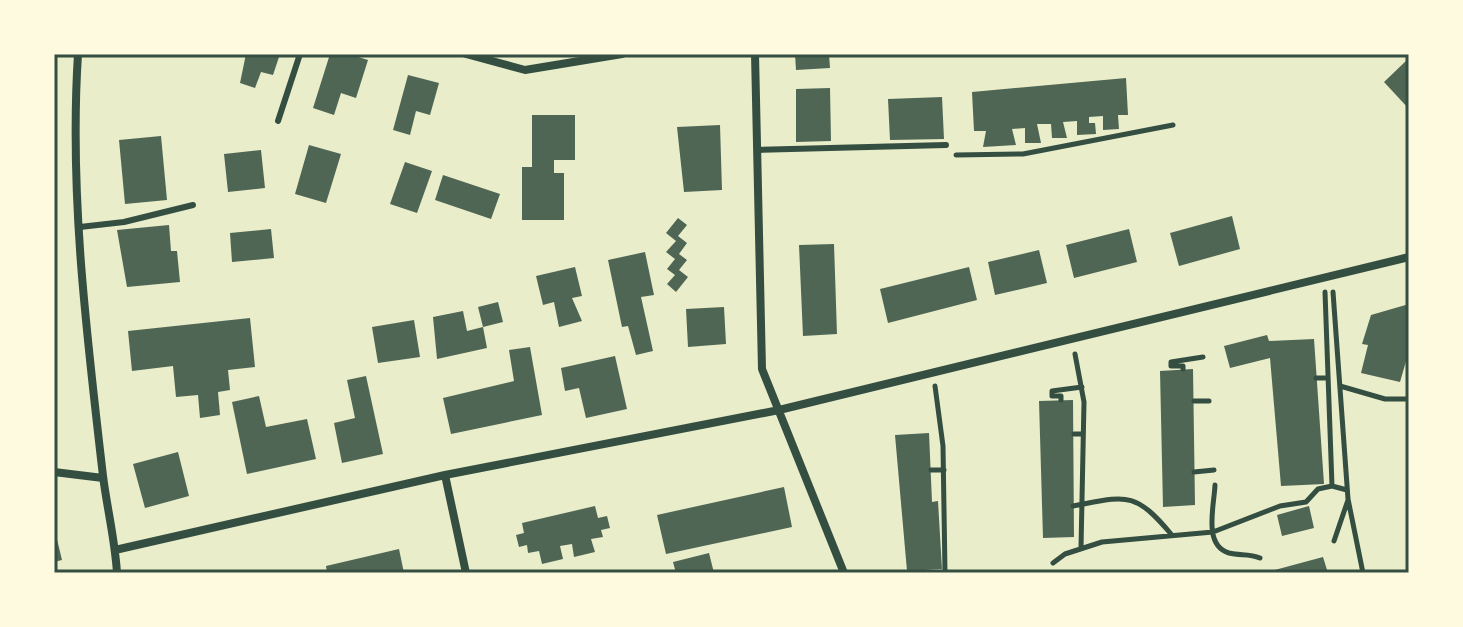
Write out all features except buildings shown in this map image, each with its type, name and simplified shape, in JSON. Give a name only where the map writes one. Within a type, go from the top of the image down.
[{"type":"street","points":[[78,54],[74,106],[80,227],[103,478],[117,573]]},
{"type":"street","points":[[466,54],[525,70],[622,54]]},
{"type":"street","points":[[755,54],[762,369],[844,573]]},
{"type":"street","points":[[115,550],[445,475],[779,410],[1409,257]]},
{"type":"street","points":[[54,472],[103,478]]},
{"type":"street","points":[[445,475],[466,573]]},
{"type":"lane","points":[[278,121],[300,54]]},
{"type":"lane","points":[[757,150],[946,145]]},
{"type":"lane","points":[[80,227],[124,222],[193,205]]},
{"type":"path","points":[[955,155],[1023,154],[1173,125]]},
{"type":"path","points":[[1332,277],[1347,490],[1363,573]]},
{"type":"path","points":[[1326,315],[1325,448],[1332,486]]},
{"type":"path","points":[[1071,340],[1082,387],[1081,548]]},
{"type":"path","points":[[1183,369],[1183,366],[1171,366],[1171,362],[1203,357]]},
{"type":"path","points":[[934,373],[944,470],[942,531],[945,573]]},
{"type":"path","points":[[1316,378],[1325,378]]},
{"type":"path","points":[[1340,386],[1385,399],[1409,399]]},
{"type":"path","points":[[1061,400],[1061,396],[1052,396],[1052,391],[1082,387]]},
{"type":"path","points":[[1194,401],[1209,401]]},
{"type":"path","points":[[1074,434],[1083,434]]},
{"type":"path","points":[[931,470],[944,470]]},
{"type":"path","points":[[1194,472],[1214,470]]},
{"type":"path","points":[[1215,485],[1213,532],[1218,548],[1260,558]]},
{"type":"path","points":[[1053,563],[1081,548],[1102,542],[1213,532],[1280,506],[1306,502],[1318,489],[1332,486],[1347,490]]},
{"type":"path","points":[[1073,506],[1119,496],[1138,500],[1172,535]]},
{"type":"path","points":[[1334,541],[1348,499]]}]
